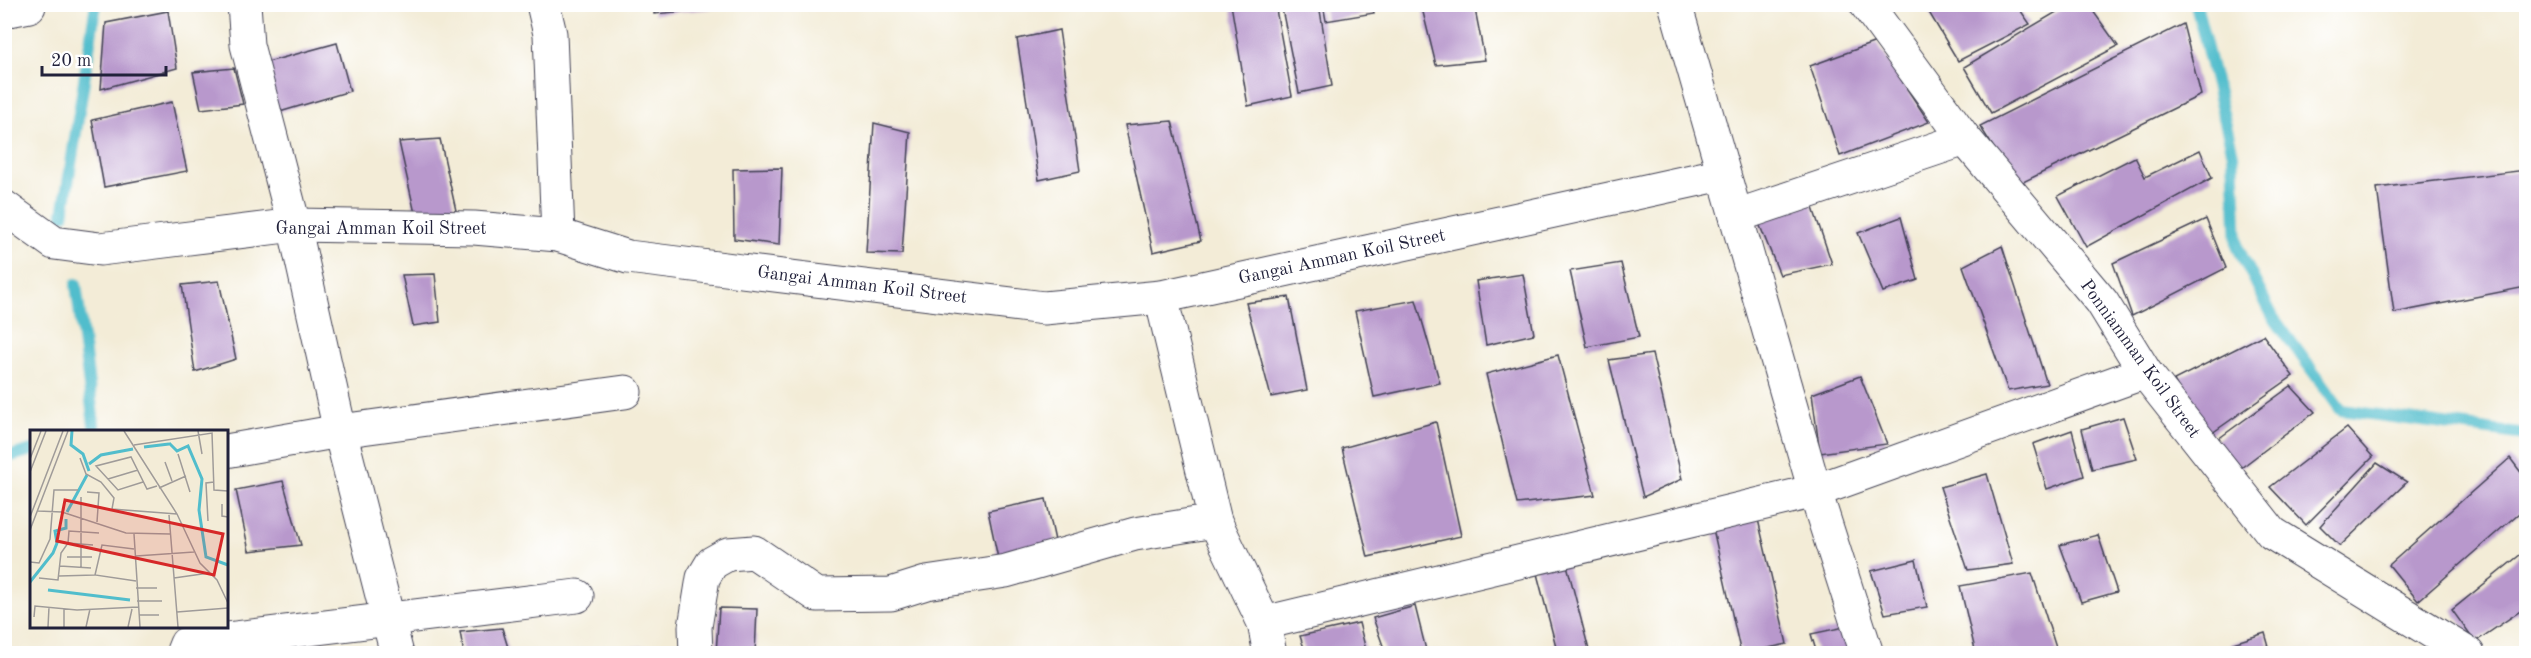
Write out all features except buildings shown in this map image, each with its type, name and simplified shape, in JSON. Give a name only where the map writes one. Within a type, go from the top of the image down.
[{"type":"street","points":[[244,4],[247,45],[294,225],[340,431],[397,654]]},
{"type":"street","points":[[543,4],[550,34],[558,235]]},
{"type":"street","points":[[1675,4],[1815,491],[1867,654]]},
{"type":"street","name":"Ponniamman Koil Street","points":[[1866,4],[1965,140],[2102,302],[2145,372],[2272,533],[2459,647]]},
{"type":"street","points":[[1736,216],[1965,140]]},
{"type":"street","name":"Gangai Amman Koil Street","points":[[4,207],[54,243],[100,249],[294,225],[474,228],[558,235],[628,257],[1044,308],[1161,297],[1724,174]]},
{"type":"street","points":[[1161,297],[1215,521],[1267,638],[1815,491],[2145,372]]},
{"type":"street","points":[[228,451],[340,431],[625,392]]},
{"type":"street","points":[[696,654],[695,627],[704,579],[712,563],[728,554],[754,552],[817,595],[891,594],[926,583],[1006,571],[1135,534],[1215,521]]},
{"type":"street","points":[[183,641],[577,596]]},
{"type":"street","points":[[2418,654],[2459,647]]},
{"type":"waterway","points":[[63,215],[96,4]]},
{"type":"waterway","points":[[2196,4],[2233,154],[2237,246],[2273,317],[2341,410],[2526,435]]},
{"type":"waterway","points":[[76,284],[95,430]]},
{"type":"waterway","points":[[4,458],[30,451]]}]
